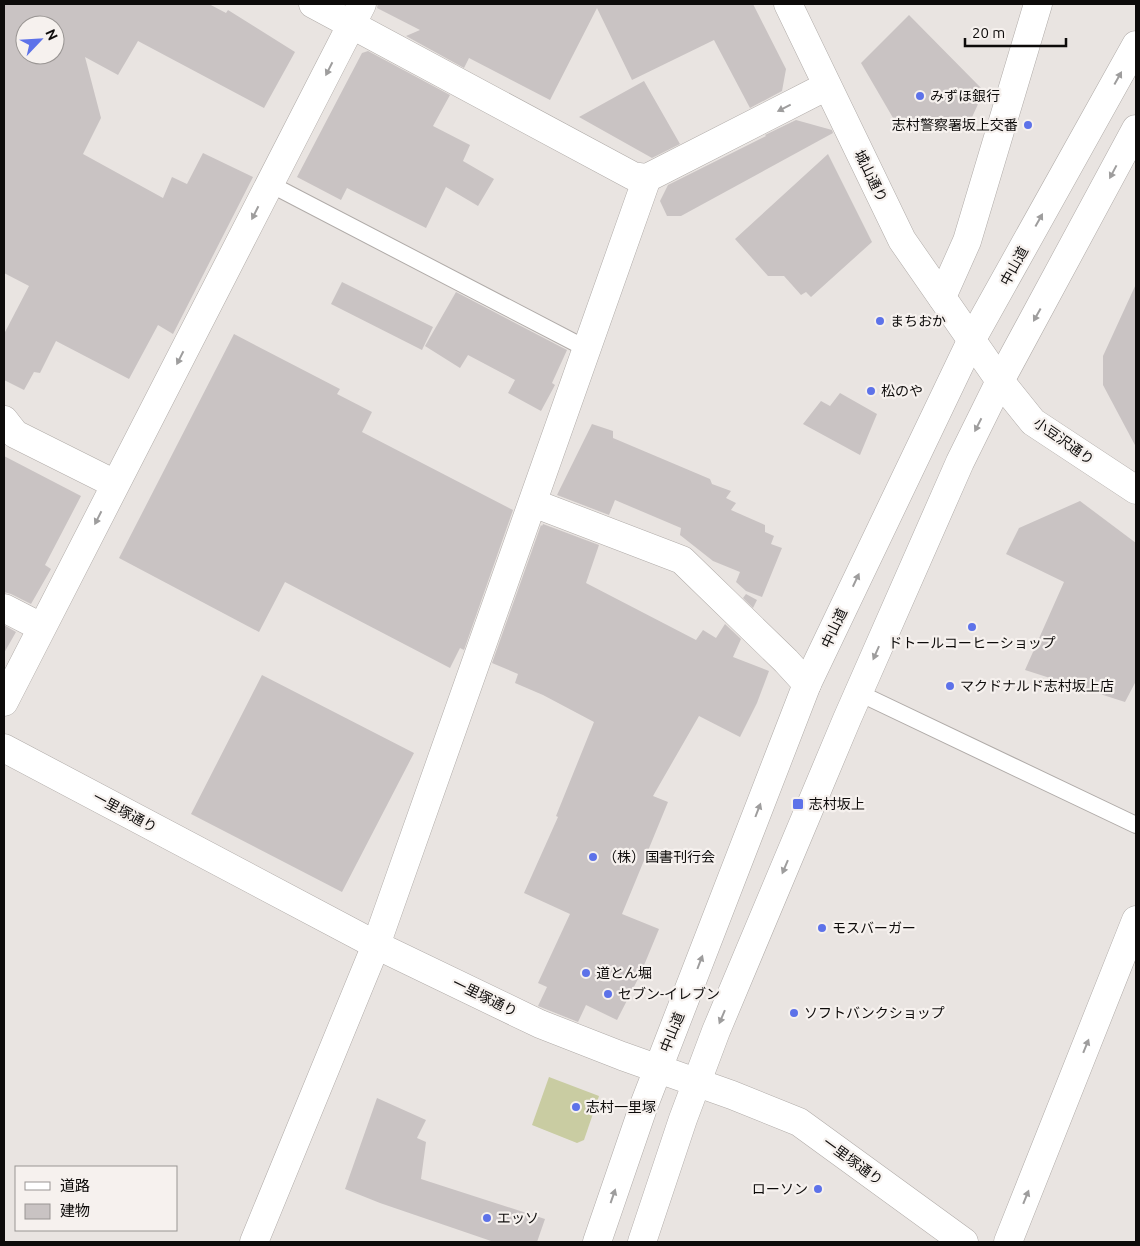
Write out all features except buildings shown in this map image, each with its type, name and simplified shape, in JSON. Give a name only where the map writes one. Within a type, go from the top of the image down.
[{"type":"main road","points":[[313,4],[356,14],[633,176],[647,178],[827,86]]},
{"type":"main road","name":"城山通り","points":[[788,4],[902,240],[972,339]]},
{"type":"main road","points":[[942,297],[967,241],[1038,4]]},
{"type":"main road","points":[[4,702],[356,14]]},
{"type":"main road","name":"中山道","points":[[598,1242],[644,1105],[807,684],[972,339],[1136,44]]},
{"type":"main road","points":[[642,1242],[682,1119],[716,1031],[859,693],[960,462],[1000,381],[1136,128]]},
{"type":"main road","points":[[254,1242],[376,945],[647,178]]},
{"type":"main road","name":"小豆沢通り","points":[[972,339],[1000,381],[1033,422],[1136,490]]},
{"type":"main road","points":[[4,420],[15,434],[115,484]]},
{"type":"main road","points":[[533,503],[682,560],[786,661],[807,684]]},
{"type":"main road","points":[[4,608],[41,627]]},
{"type":"main road","name":"一里塚通り","points":[[4,748],[376,945],[540,1024],[799,1122],[964,1242]]},
{"type":"main road","points":[[1008,1242],[1136,920]]},
{"type":"lane","points":[[270,184],[587,349]]},
{"type":"lane","points":[[859,693],[1136,825]]},
{"type":"green space","points":[[549,1077],[599,1096],[584,1140],[577,1143],[532,1125]]},
{"type":"place","name":"みずほ銀行","points":[[920,96]]},
{"type":"place","name":"志村警察署坂上交番","points":[[1028,125]]},
{"type":"place","name":"まちおか","points":[[880,321]]},
{"type":"place","name":"松のや","points":[[871,391]]},
{"type":"place","name":"ドトールコーヒーショップ","points":[[972,627]]},
{"type":"place","name":"マクドナルド志村坂上店","points":[[950,686]]},
{"type":"place","name":"志村坂上","points":[[798,804]]},
{"type":"place","name":"（株）国書刊行会","points":[[593,857]]},
{"type":"place","name":"モスバーガー","points":[[822,928]]},
{"type":"place","name":"道とん堀","points":[[586,973]]},
{"type":"place","name":"セブン-イレブン","points":[[608,994]]},
{"type":"place","name":"ソフトバンクショップ","points":[[794,1013]]},
{"type":"place","name":"志村一里塚","points":[[576,1107]]},
{"type":"place","name":"ローソン","points":[[818,1189]]},
{"type":"place","name":"エッソ","points":[[487,1218]]}]
